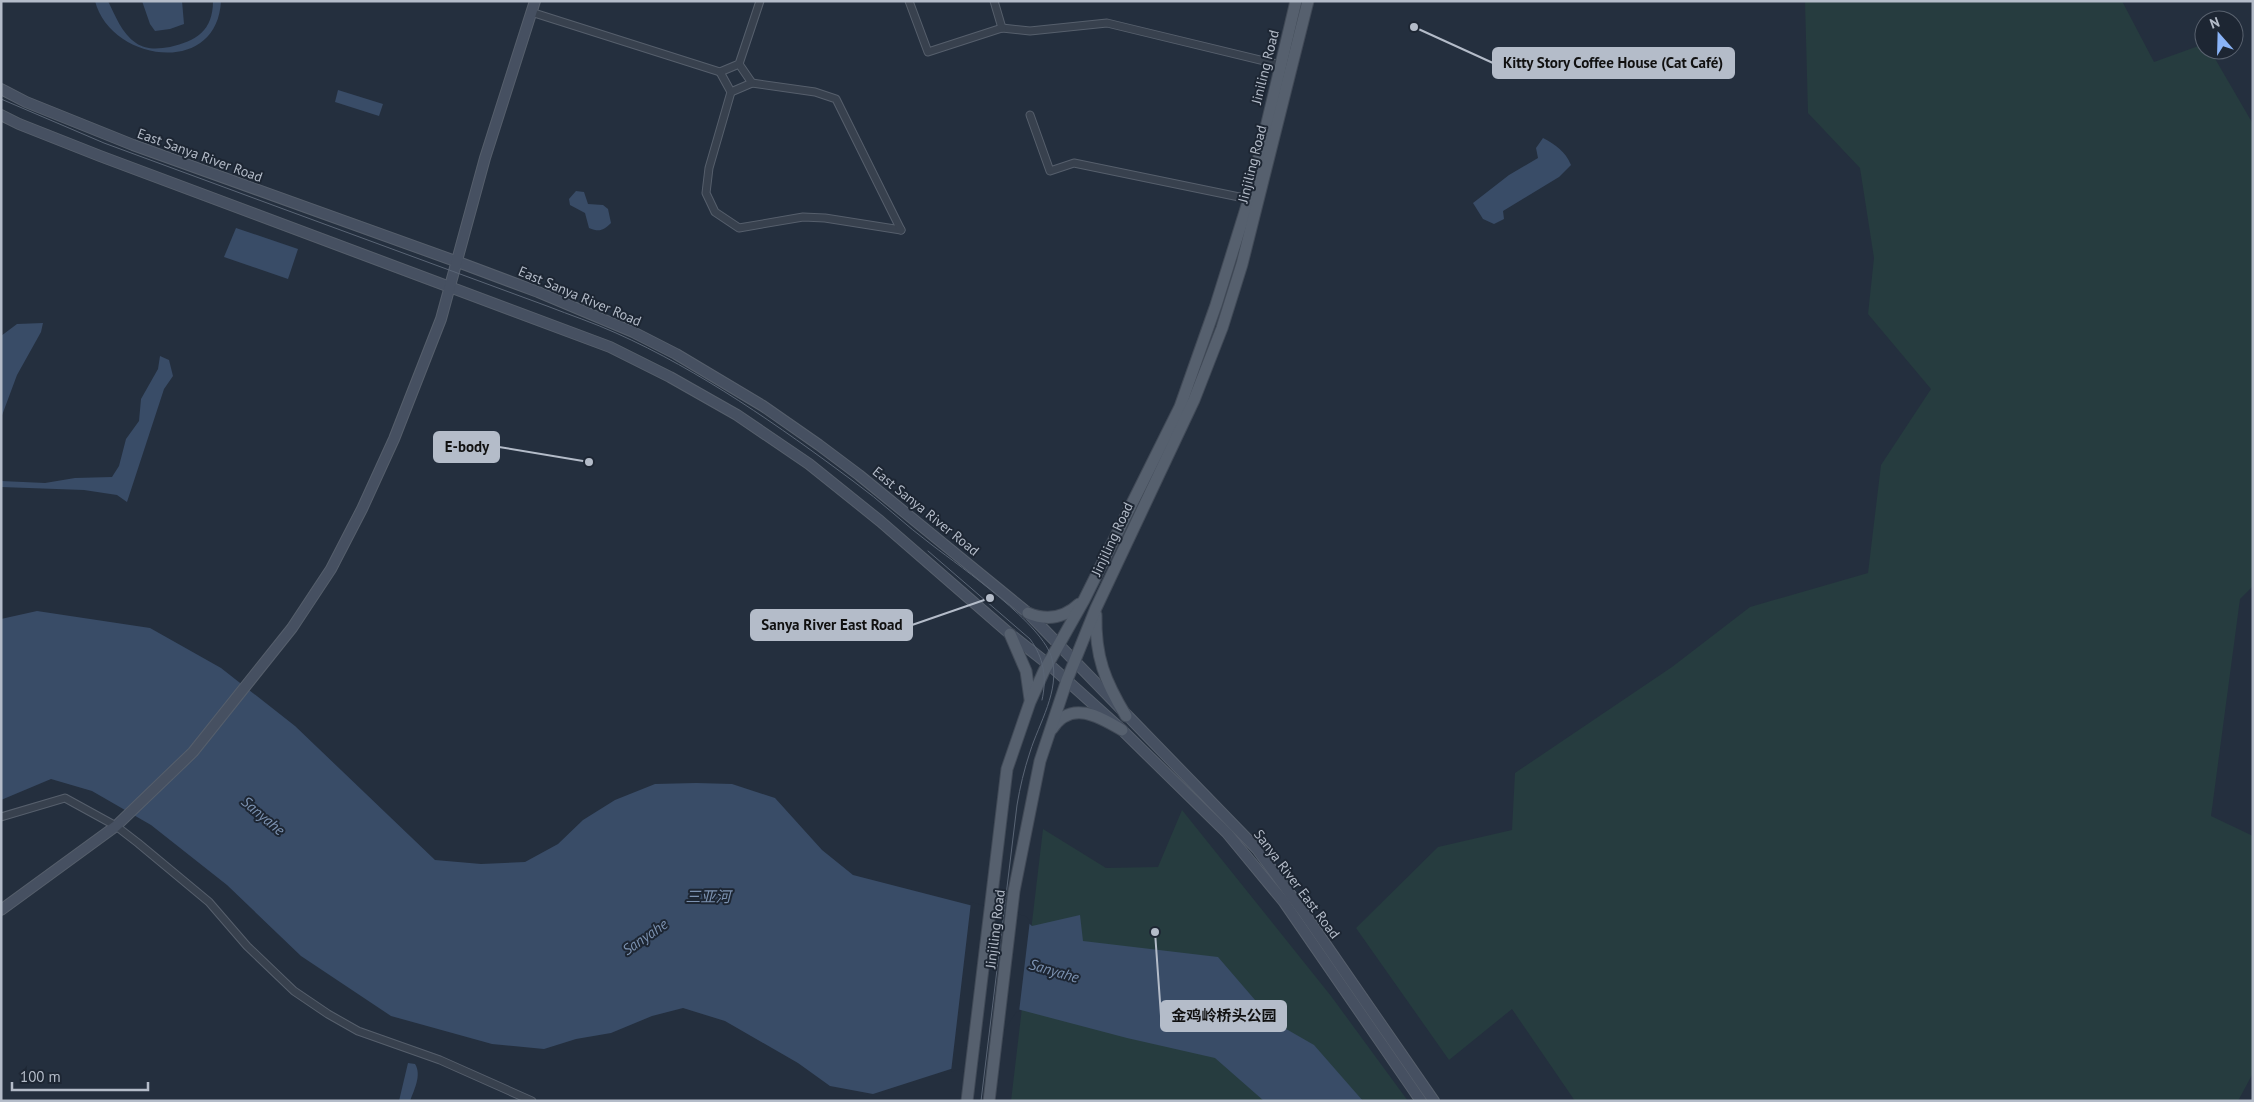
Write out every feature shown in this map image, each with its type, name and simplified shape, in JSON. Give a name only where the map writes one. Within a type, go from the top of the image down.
[{"type":"main road","name":"Jiniling Road","points":[[1249,199],[1296,1]]},
{"type":"main road","name":"Jinjiling Road","points":[[989,1101],[1014,891],[1033,790],[1047,737],[1074,660],[1096,608],[1194,400],[1222,328],[1242,264],[1308,1]]},
{"type":"main road","points":[[1,910],[119,822],[193,752],[292,628],[331,569],[362,509],[418,378],[451,287],[480,176],[533,6]]},
{"type":"main road","name":"East Sanya River Road","points":[[1,89],[26,102],[133,146],[546,295],[633,332],[676,354],[763,406],[859,475],[1028,614],[1074,660]]},
{"type":"main road","points":[[1,115],[100,156],[610,347],[670,377],[737,415],[809,464],[846,493],[1010,634],[1067,680]]},
{"type":"main road","name":"Jinjiling Road","points":[[967,1101],[1007,769],[1030,702],[1048,664],[1084,600],[1180,407],[1216,305],[1249,199]]},
{"type":"main road","points":[[1028,614],[1038,617],[1056,617],[1073,610],[1084,600]]},
{"type":"main road","points":[[1096,608],[1098,656],[1106,680],[1126,716]]},
{"type":"main road","points":[[1010,634],[1026,671],[1030,690],[1030,702]]},
{"type":"main road","name":"Sanya River East Road","points":[[1074,660],[1126,716],[1257,849],[1302,910],[1434,1101]]},
{"type":"main road","name":"Sanya River East Road","points":[[1067,680],[1122,730],[1228,833],[1284,902],[1421,1101]]},
{"type":"main road","points":[[1047,737],[1056,722],[1065,716],[1075,713],[1096,714],[1122,730]]},
{"type":"street","points":[[720,72],[739,64],[760,1]]},
{"type":"street","points":[[909,1],[928,52],[1002,28],[1030,31],[1107,23],[1281,65]]},
{"type":"street","points":[[994,1],[1002,28]]},
{"type":"street","points":[[533,6],[720,72],[732,92],[709,168],[706,193],[715,212],[738,228],[802,217],[825,218],[901,230],[836,99],[814,92],[752,83],[732,92]]},
{"type":"street","points":[[739,64],[752,83]]},
{"type":"street","points":[[1030,115],[1050,171],[1074,163],[1249,199]]},
{"type":"street","points":[[1,817],[65,798],[119,822],[209,902],[247,946],[294,991],[358,1031],[440,1060],[532,1101]]},
{"type":"green space","points":[[1805,1],[2122,1],[2154,62],[2194,48],[2194,60],[2216,60],[2253,124],[2253,586],[2240,599],[2211,816],[2253,836],[2253,1073],[2238,1101],[1575,1101],[1512,1009],[1449,1060],[1356,928],[1438,847],[1512,830],[1515,773],[1672,667],[1750,607],[1868,573],[1881,465],[1931,389],[1868,314],[1874,258],[1860,168],[1808,113]]},
{"type":"green space","points":[[1182,810],[1331,996],[1408,1101],[1011,1101],[1043,829],[1106,868],[1158,867]]},
{"type":"water","points":[[95,1],[108,1],[127,35],[136,43],[148,48],[157,48],[179,45],[195,38],[210,20],[213,1],[221,1],[215,26],[202,42],[183,51],[162,52],[140,48],[120,37],[105,21]]},
{"type":"water","points":[[142,1],[182,1],[184,24],[170,29],[155,31],[150,24]]},
{"type":"water","points":[[338,90],[383,104],[379,116],[335,102]]},
{"type":"water","points":[[1543,138],[1560,149],[1571,165],[1559,177],[1503,211],[1504,219],[1494,224],[1483,219],[1473,203],[1509,175],[1538,158],[1536,148]]},
{"type":"water","points":[[576,191],[584,192],[588,204],[603,205],[608,209],[611,223],[606,228],[596,230],[589,228],[585,213],[570,205],[569,199]]},
{"type":"water","points":[[236,228],[298,249],[288,279],[224,257]]},
{"type":"water","points":[[43,323],[41,332],[17,375],[1,418],[1,336],[17,324]]},
{"type":"water","points":[[160,356],[169,360],[173,376],[164,389],[127,502],[117,495],[84,490],[1,487],[1,481],[45,483],[75,478],[112,477],[119,466],[126,439],[139,421],[141,399],[158,369]]},
{"type":"water","name":"三亚河","points":[[37,611],[150,628],[221,668],[295,726],[435,860],[481,864],[525,862],[558,844],[583,820],[615,800],[655,784],[732,784],[775,798],[822,850],[853,875],[1024,919],[1032,926],[1080,915],[1083,941],[1218,957],[1274,1022],[1314,1045],[1363,1101],[1264,1101],[1215,1058],[1127,1038],[1017,1009],[982,1059],[873,1094],[830,1086],[798,1063],[725,1021],[683,1008],[652,1016],[611,1033],[576,1039],[544,1049],[492,1044],[391,1016],[301,956],[227,885],[151,825],[92,791],[51,779],[1,800],[1,619]]},
{"type":"water","points":[[408,1063],[415,1064],[417,1068],[417,1082],[410,1101],[399,1101]]},
{"type":"pier","points":[[971,902],[1025,916],[1030,920],[1019,1012],[1017,1011],[984,1061],[951,1072]]},
{"type":"tram line","points":[[1,99],[104,143],[582,319],[648,348],[709,382],[797,440],[863,489],[981,582],[1034,630],[1046,645],[1052,659],[1053,683],[1051,695],[1026,765],[1017,805],[981,1101]]},
{"type":"tram line","points":[[928,551],[1030,639],[1035,646],[1043,668],[1042,700]]},
{"type":"place","name":"Kitty Story Coffee House (Cat Café)","points":[[1414,27]]},
{"type":"place","name":"E-body","points":[[589,462]]},
{"type":"place","name":"Sanya River East Road","points":[[990,598]]},
{"type":"place","name":"金鸡岭桥头公园","points":[[1155,932]]},
{"type":"water label","name":"Sanyahe","points":[[263,816]]},
{"type":"water label","name":"Sanyahe","points":[[645,937]]},
{"type":"water label","name":"Sanyahe","points":[[1054,971]]}]
